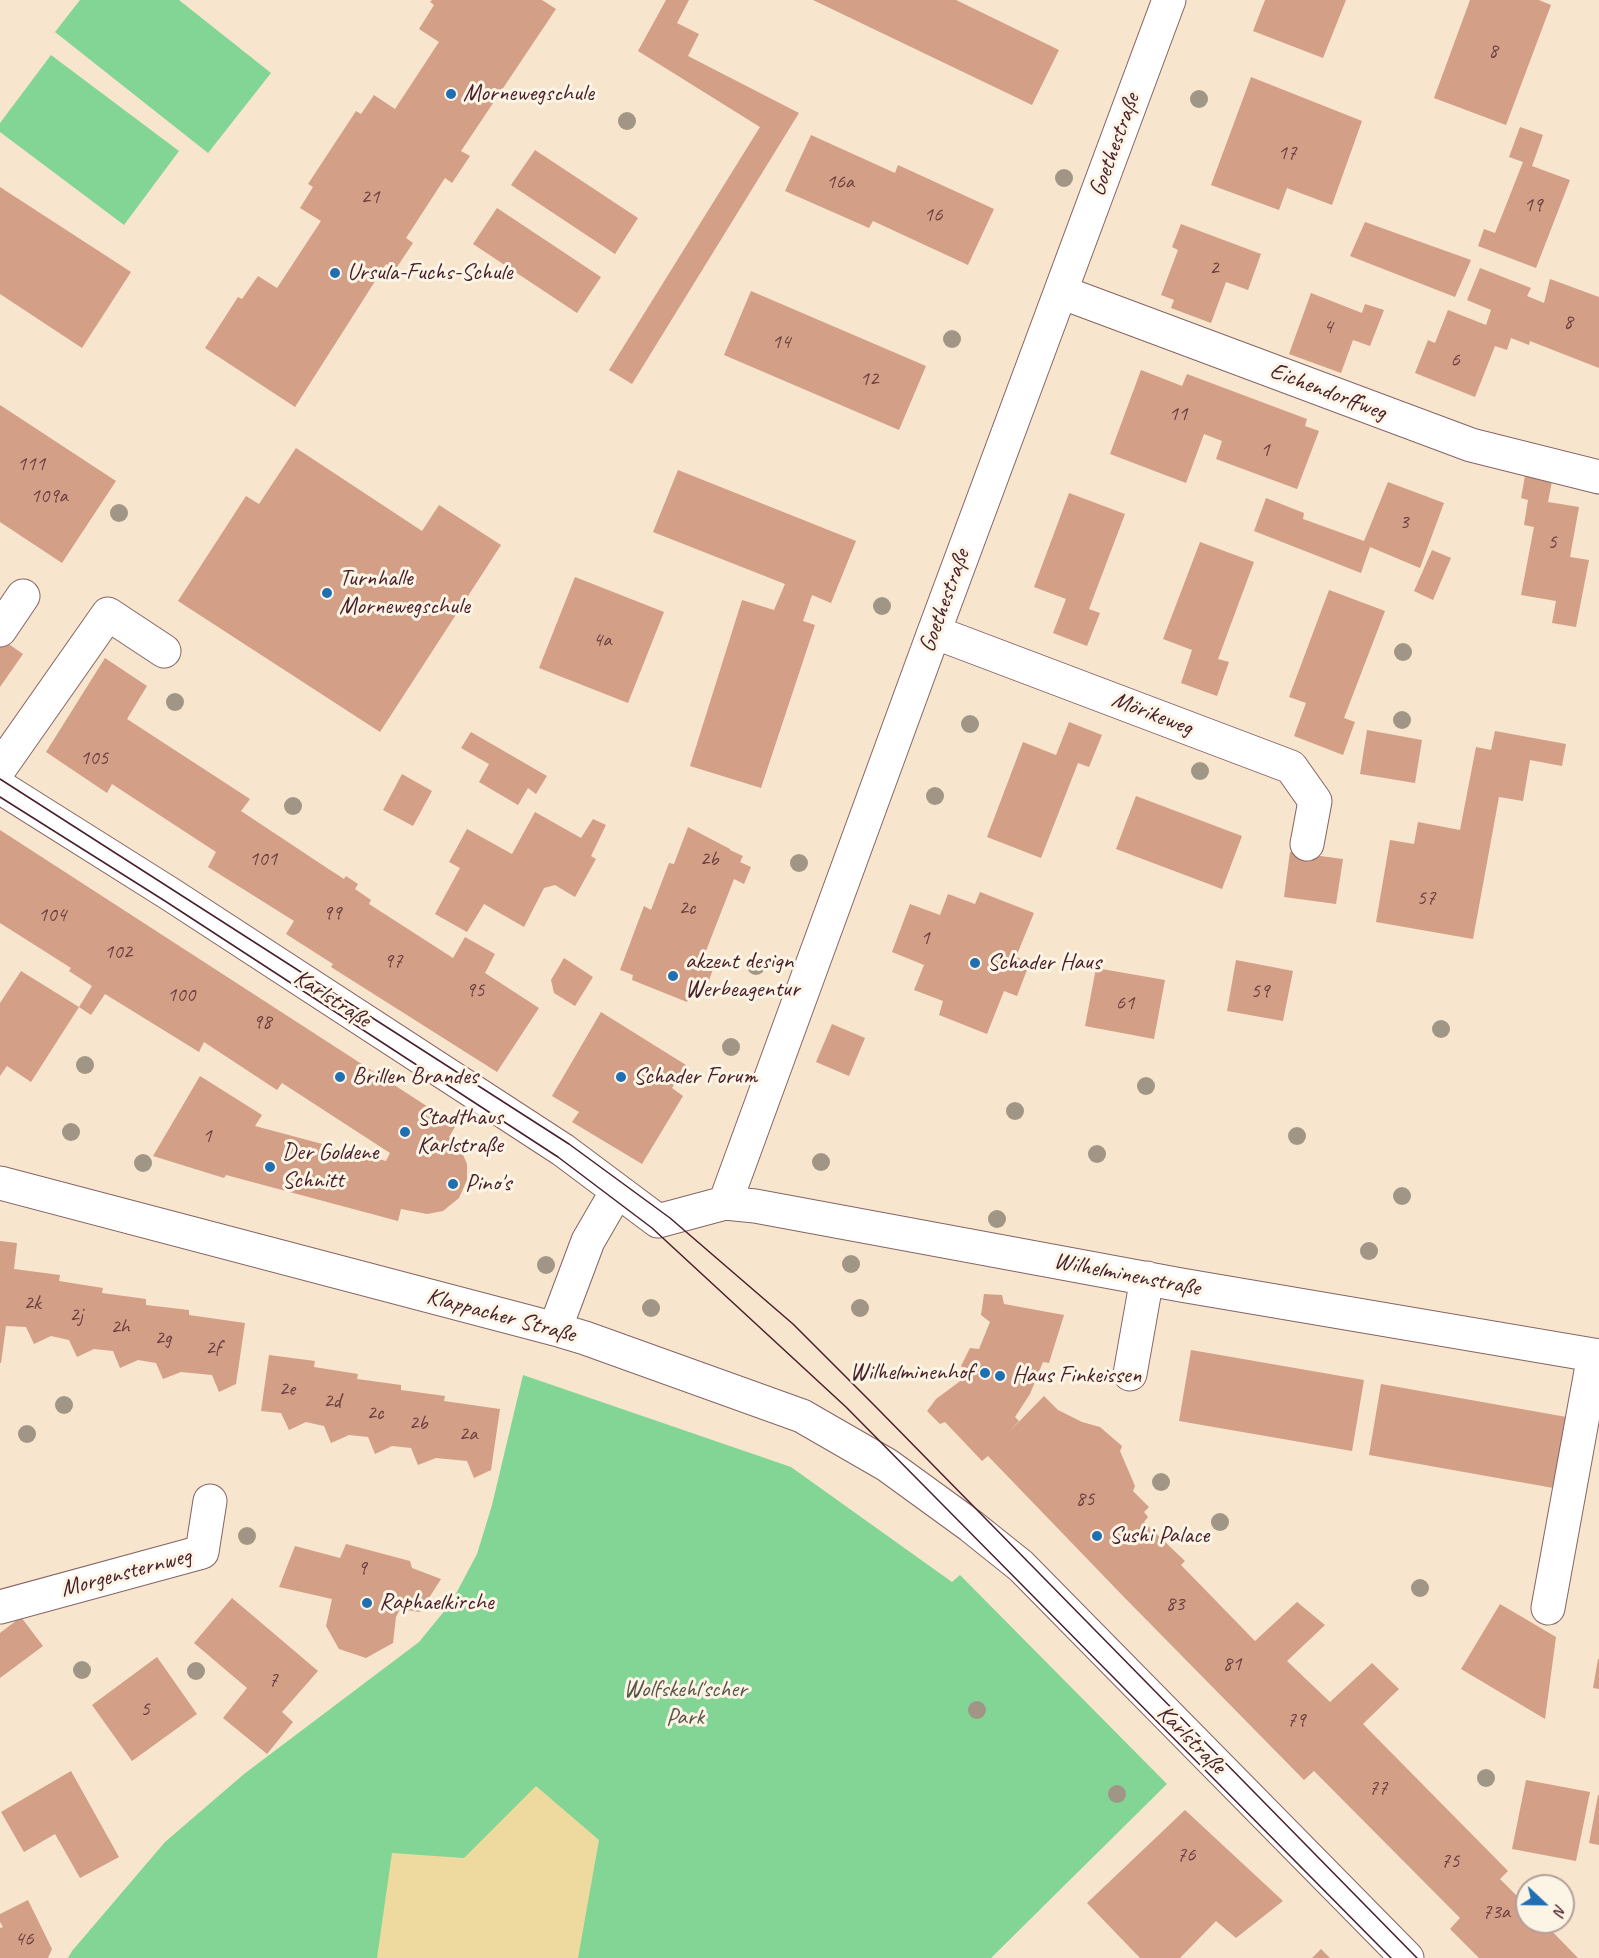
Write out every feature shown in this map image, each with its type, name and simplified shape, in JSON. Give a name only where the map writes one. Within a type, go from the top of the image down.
[{"type":"street","name":"Goethestraße","points":[[725,1203],[1169,0]]},
{"type":"street","name":"Eichendorffweg","points":[[1061,292],[1471,445],[1599,477]]},
{"type":"street","points":[[0,630],[23,596]]},
{"type":"street","points":[[0,768],[108,614],[164,651]]},
{"type":"street","name":"Mörikeweg","points":[[934,632],[1291,767],[1315,801],[1307,844]]},
{"type":"street","name":"Karlstraße","points":[[0,787],[160,888],[563,1150],[658,1221]]},
{"type":"street","name":"Klappacher Straße","points":[[0,1183],[585,1338],[802,1416],[887,1466],[971,1526]]},
{"type":"street","points":[[555,1329],[588,1241],[617,1191]]},
{"type":"street","name":"Wilhelminenstraße","points":[[658,1221],[725,1203],[755,1206],[1147,1278],[1596,1356]]},
{"type":"street","points":[[1130,1374],[1147,1278]]},
{"type":"street","points":[[1548,1608],[1596,1356]]},
{"type":"street","name":"Morgensternweg","points":[[0,1607],[202,1552],[210,1501]]},
{"type":"street","name":"Karlstraße","points":[[971,1526],[1026,1571],[1407,1958]]},
{"type":"green space","points":[[80,0],[179,0],[271,73],[208,153],[55,32]]},
{"type":"green space","points":[[51,55],[179,151],[124,225],[0,132],[0,123]]},
{"type":"green space","name":"Wolfskehl'scher Park","points":[[523,1375],[791,1467],[952,1582],[960,1575],[1167,1784],[991,1958],[68,1958],[165,1842],[244,1774],[419,1642],[451,1603],[477,1554],[492,1505]]},
{"type":"sand","points":[[536,1786],[599,1840],[578,1958],[377,1958],[392,1853],[464,1858]]},
{"type":"building","points":[[432,0],[542,0],[556,9],[461,151],[470,156],[452,183],[445,178],[406,238],[413,243],[395,270],[386,264],[295,407],[205,348],[238,297],[242,299],[258,276],[277,288],[321,221],[300,208],[313,187],[308,184],[356,111],[361,114],[374,95],[395,109],[439,42],[419,29],[434,5],[430,2]]},
{"type":"building","points":[[666,0],[689,0],[677,23],[699,34],[688,56],[799,113],[632,384],[609,370],[760,127],[638,51]]},
{"type":"building","points":[[813,0],[956,0],[1059,50],[1032,105]]},
{"type":"building","points":[[1265,0],[1346,0],[1323,58],[1253,31]]},
{"type":"building","points":[[1470,0],[1539,0],[1551,5],[1506,125],[1434,98]]},
{"type":"building","points":[[1251,77],[1362,121],[1332,205],[1287,188],[1279,210],[1211,185]]},
{"type":"building","points":[[1520,127],[1543,135],[1532,166],[1570,180],[1536,268],[1478,246],[1484,229],[1495,233],[1523,162],[1509,157]]},
{"type":"building","points":[[811,135],[895,173],[898,165],[994,209],[968,265],[873,221],[869,228],[785,191]]},
{"type":"building","points":[[535,150],[638,218],[615,254],[511,185]]},
{"type":"building","points":[[0,187],[131,272],[82,348],[0,294]]},
{"type":"building","points":[[497,208],[601,277],[577,313],[473,244]]},
{"type":"building","points":[[1365,222],[1471,260],[1455,297],[1350,256]]},
{"type":"building","points":[[1181,224],[1261,254],[1248,290],[1226,282],[1211,323],[1171,308],[1174,300],[1161,295],[1178,250],[1172,247]]},
{"type":"building","points":[[1480,268],[1531,288],[1527,296],[1544,303],[1550,279],[1599,297],[1599,368],[1530,341],[1529,345],[1511,338],[1507,350],[1495,346],[1475,397],[1415,373],[1428,340],[1435,343],[1448,310],[1486,325],[1491,310],[1467,300]]},
{"type":"building","points":[[751,291],[926,366],[899,430],[724,355]]},
{"type":"building","points":[[1311,293],[1362,313],[1365,304],[1384,310],[1370,346],[1353,340],[1341,373],[1289,354]]},
{"type":"building","points":[[1141,370],[1182,386],[1187,374],[1307,419],[1305,426],[1319,431],[1297,489],[1216,459],[1222,441],[1204,434],[1186,483],[1110,454]]},
{"type":"building","points":[[0,405],[116,481],[62,563],[0,522]]},
{"type":"building","name":"Turnhalle Mornewegschule","points":[[296,448],[422,531],[439,505],[501,545],[380,732],[178,601],[246,496],[259,504]]},
{"type":"building","points":[[678,470],[856,541],[831,603],[812,595],[803,621],[815,625],[761,788],[690,766],[742,600],[774,610],[785,584],[653,532]]},
{"type":"building","points":[[1525,476],[1552,481],[1548,502],[1579,507],[1570,557],[1589,560],[1576,627],[1552,623],[1556,601],[1521,595],[1534,527],[1524,525],[1528,500],[1521,498]]},
{"type":"building","points":[[1388,482],[1444,503],[1420,568],[1370,547],[1361,573],[1254,531],[1266,498],[1304,513],[1303,519],[1364,541]]},
{"type":"building","points":[[1069,493],[1125,514],[1089,609],[1100,613],[1087,646],[1053,633],[1066,599],[1034,587]]},
{"type":"building","points":[[1200,542],[1254,562],[1218,659],[1229,662],[1217,696],[1181,683],[1192,650],[1163,639]]},
{"type":"building","points":[[1432,550],[1451,558],[1433,600],[1414,591]]},
{"type":"building","points":[[575,577],[664,612],[628,703],[539,668]]},
{"type":"building","points":[[1329,590],[1385,611],[1344,718],[1355,722],[1343,755],[1294,736],[1306,703],[1289,697]]},
{"type":"building","points":[[0,638],[23,654],[0,687]]},
{"type":"building","points":[[105,658],[147,686],[127,719],[250,799],[241,811],[344,879],[346,876],[358,884],[355,889],[371,900],[369,904],[453,958],[465,937],[495,954],[485,973],[539,1008],[497,1072],[331,967],[333,964],[286,934],[294,921],[208,867],[216,852],[112,784],[107,793],[46,752]]},
{"type":"building","points":[[1069,722],[1102,735],[1089,767],[1078,763],[1041,858],[987,837],[1023,742],[1056,755]]},
{"type":"building","points":[[1367,730],[1422,740],[1415,783],[1360,774]]},
{"type":"building","points":[[1495,731],[1566,744],[1562,766],[1530,760],[1523,801],[1499,797],[1473,939],[1376,922],[1390,840],[1414,844],[1418,822],[1460,830],[1476,747],[1491,750]]},
{"type":"building","points":[[471,732],[547,776],[536,794],[528,788],[518,805],[479,782],[489,764],[461,748]]},
{"type":"building","points":[[402,774],[432,791],[413,826],[383,810]]},
{"type":"building","points":[[1136,796],[1242,836],[1222,889],[1116,849]]},
{"type":"building","points":[[535,812],[581,838],[593,819],[606,825],[591,856],[596,859],[575,897],[555,885],[544,888],[524,927],[484,904],[467,932],[435,914],[460,868],[449,862],[467,829],[512,854]]},
{"type":"building","points":[[688,827],[743,856],[740,862],[751,867],[744,884],[734,879],[701,964],[713,969],[707,986],[696,982],[687,1002],[632,980],[633,975],[620,970],[644,906],[651,910],[669,863],[674,864]]},
{"type":"building","points":[[0,830],[456,1125],[449,1137],[461,1150],[467,1164],[467,1180],[459,1198],[443,1211],[427,1214],[401,1209],[398,1221],[226,1175],[224,1178],[153,1156],[200,1076],[262,1115],[255,1126],[386,1161],[390,1153],[282,1083],[277,1090],[204,1042],[199,1052],[105,994],[91,1015],[79,1007],[92,986],[69,971],[71,968],[0,923]]},
{"type":"building","points":[[1290,852],[1343,859],[1336,904],[1284,897]]},
{"type":"building","name":"Schader Haus","points":[[980,892],[1034,913],[1016,957],[1030,962],[1017,996],[1004,991],[987,1034],[939,1015],[943,1001],[914,990],[924,965],[892,952],[910,904],[940,915],[948,894],[975,904]]},
{"type":"building","points":[[564,958],[593,977],[575,1006],[554,993],[551,980]]},
{"type":"building","points":[[1236,960],[1293,971],[1283,1021],[1227,1011]]},
{"type":"building","points":[[1096,968],[1165,980],[1154,1039],[1085,1026]]},
{"type":"building","points":[[21,971],[79,1007],[31,1082],[7,1066],[0,1076],[0,1003]]},
{"type":"building","name":"Schader Forum","points":[[601,1012],[686,1065],[672,1088],[683,1096],[642,1164],[572,1122],[579,1112],[552,1096]]},
{"type":"building","points":[[832,1024],[865,1038],[849,1076],[816,1062]]},
{"type":"building","points":[[0,1241],[17,1243],[14,1269],[60,1275],[59,1281],[103,1288],[102,1293],[146,1299],[146,1305],[189,1310],[189,1315],[245,1323],[236,1384],[219,1392],[212,1375],[181,1372],[163,1379],[156,1363],[138,1360],[120,1368],[113,1351],[94,1349],[77,1357],[69,1340],[51,1336],[34,1344],[26,1327],[6,1326],[0,1363]]},
{"type":"building","points":[[984,1294],[1002,1295],[1004,1304],[1064,1315],[1049,1363],[1043,1362],[1030,1394],[1015,1417],[1019,1421],[1007,1434],[1044,1396],[1058,1410],[1082,1422],[1100,1427],[1122,1446],[1120,1451],[1135,1486],[1133,1491],[1149,1507],[1144,1512],[1148,1517],[1144,1522],[1185,1561],[1181,1565],[1255,1641],[1297,1602],[1325,1625],[1287,1661],[1330,1702],[1372,1663],[1399,1689],[1363,1724],[1508,1871],[1500,1879],[1515,1894],[1515,1934],[1555,1934],[1578,1958],[1479,1958],[1450,1929],[1460,1918],[1314,1771],[1304,1780],[988,1456],[982,1461],[945,1422],[940,1424],[927,1411],[936,1399],[959,1382],[968,1371],[961,1366],[970,1348],[979,1349],[990,1322],[981,1315]]},
{"type":"building","points":[[1191,1350],[1364,1380],[1352,1451],[1179,1421]]},
{"type":"building","points":[[269,1355],[315,1361],[314,1367],[358,1374],[357,1379],[401,1385],[401,1390],[445,1396],[444,1401],[500,1409],[491,1470],[474,1478],[467,1461],[436,1458],[418,1465],[411,1448],[392,1446],[375,1454],[368,1437],[349,1435],[331,1443],[324,1426],[306,1422],[289,1430],[281,1413],[261,1411]]},
{"type":"building","points":[[1381,1384],[1572,1418],[1559,1489],[1369,1455]]},
{"type":"building","name":"Raphaelkirche","points":[[346,1544],[410,1561],[412,1568],[441,1579],[420,1612],[400,1609],[396,1617],[393,1643],[366,1658],[339,1649],[326,1626],[332,1599],[279,1587],[295,1546],[340,1558]]},
{"type":"building","points":[[232,1598],[318,1671],[282,1712],[293,1722],[267,1754],[223,1718],[247,1688],[194,1643]]},
{"type":"building","points":[[1500,1604],[1556,1637],[1545,1719],[1461,1669]]},
{"type":"building","points":[[21,1617],[43,1646],[0,1678],[0,1633]]},
{"type":"building","points":[[157,1657],[197,1714],[132,1761],[92,1705]]},
{"type":"building","points":[[1599,1659],[1599,1689],[1593,1688]]},
{"type":"building","points":[[71,1771],[119,1857],[80,1878],[55,1834],[24,1852],[1,1812]]},
{"type":"building","points":[[1526,1780],[1590,1792],[1576,1861],[1512,1849]]},
{"type":"building","points":[[1599,1795],[1599,1845],[1589,1843]]},
{"type":"building","points":[[1185,1810],[1283,1901],[1236,1938],[1216,1921],[1180,1958],[1140,1958],[1087,1903]]},
{"type":"building","points":[[28,1900],[52,1949],[48,1958],[0,1958],[0,1928],[3,1927],[0,1914]]},
{"type":"building","points":[[1321,1949],[1330,1958],[1312,1958]]},
{"type":"tram line","points":[[0,779],[569,1144],[670,1218],[793,1324],[1417,1958]]},
{"type":"tram line","points":[[0,797],[165,901],[558,1157],[652,1228],[846,1407],[1391,1958]]},
{"type":"place","name":"Mornewegschule","points":[[451,94]]},
{"type":"place","name":"Ursula-Fuchs-Schule","points":[[335,273]]},
{"type":"place","name":"Turnhalle Mornewegschule","points":[[327,593]]},
{"type":"place","name":"Schader Haus","points":[[975,963]]},
{"type":"place","name":"akzent design Werbeagentur","points":[[673,976]]},
{"type":"place","name":"Brillen Brandes","points":[[340,1077]]},
{"type":"place","name":"Schader Forum","points":[[621,1077]]},
{"type":"place","name":"Stadthaus Karlstraße","points":[[405,1132]]},
{"type":"place","name":"Der Goldene Schnitt","points":[[270,1167]]},
{"type":"place","name":"Pino's","points":[[453,1184]]},
{"type":"place","name":"Wilhelminenhof","points":[[985,1373]]},
{"type":"place","name":"Haus Finkeissen","points":[[1000,1376]]},
{"type":"place","name":"Sushi Palace","points":[[1097,1536]]},
{"type":"place","name":"Raphaelkirche","points":[[367,1603]]}]
